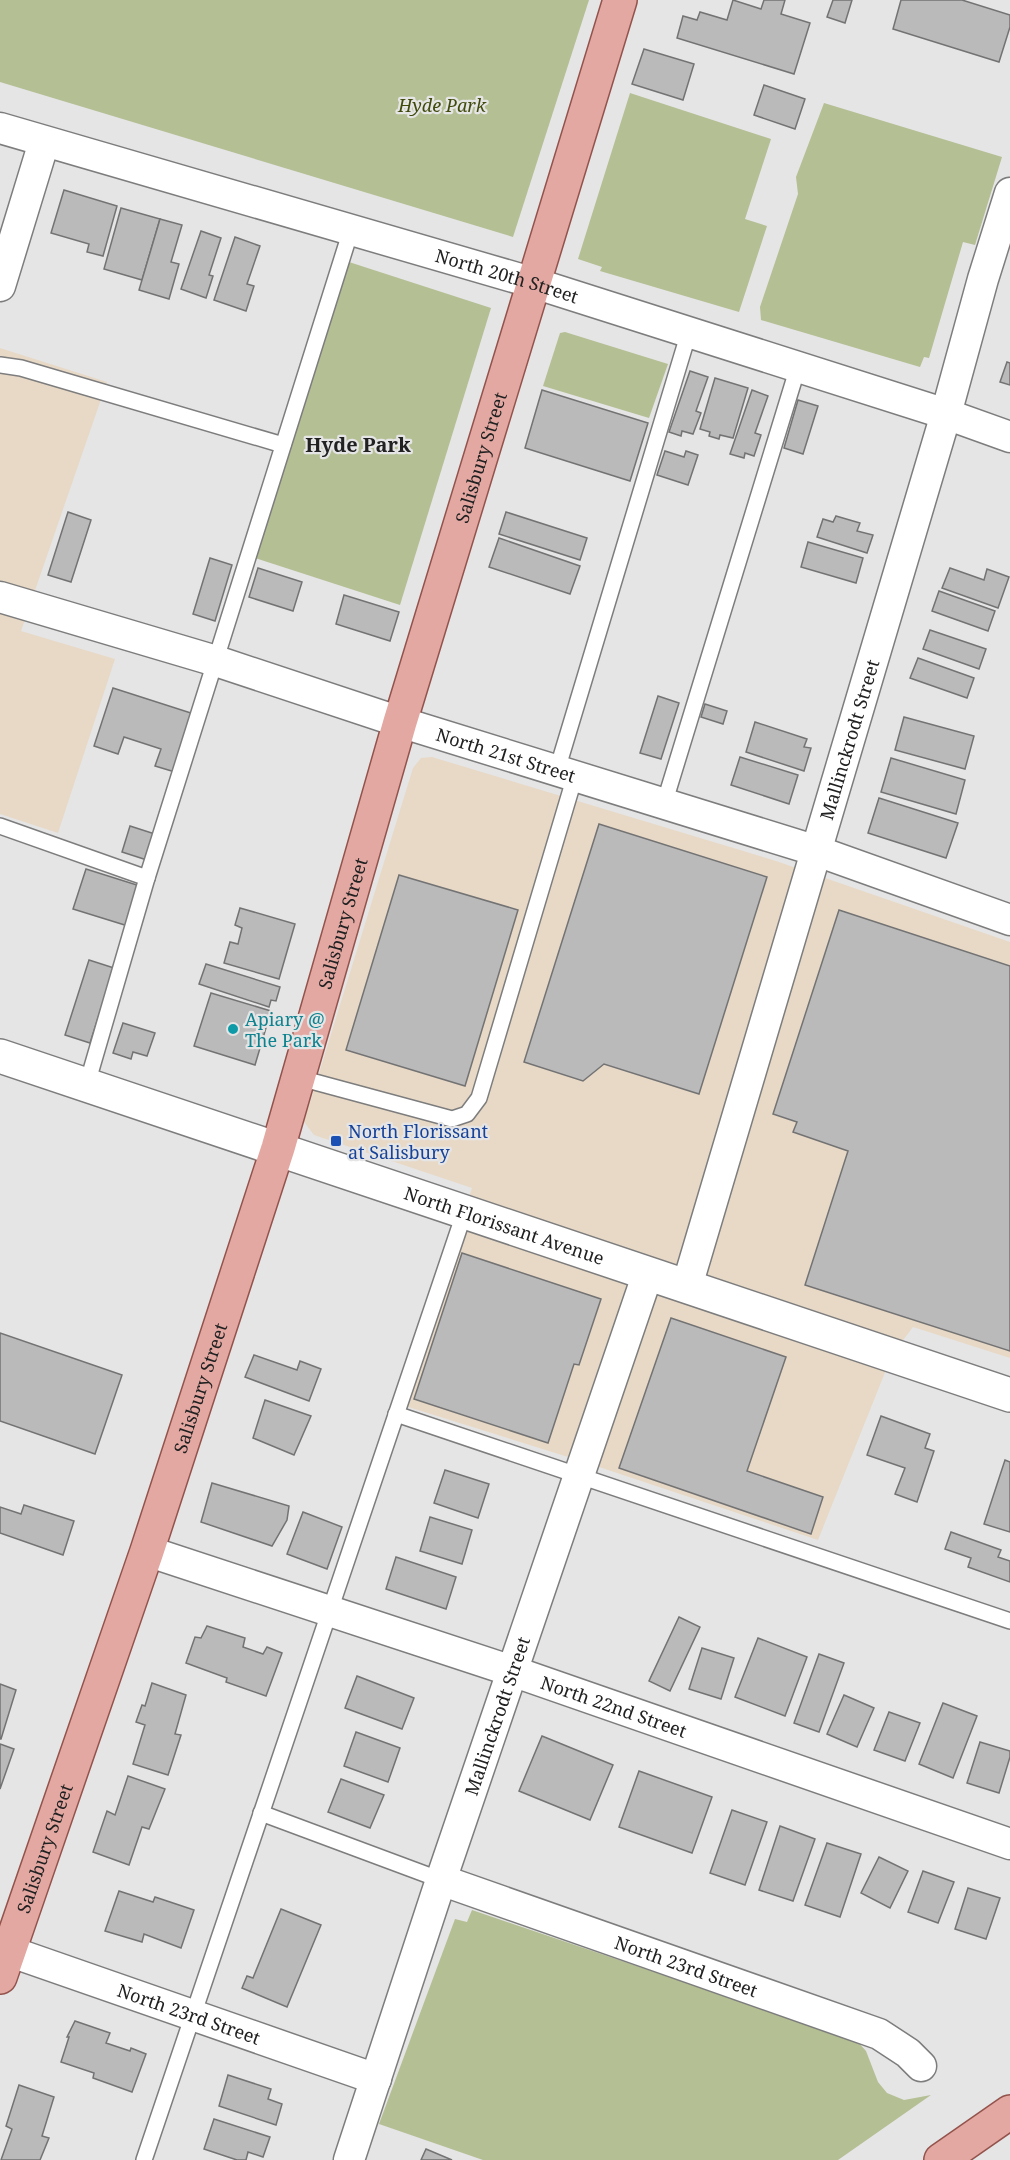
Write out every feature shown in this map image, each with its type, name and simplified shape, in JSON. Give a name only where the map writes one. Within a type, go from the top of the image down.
[{"type":"main road","name":"Salisbury Street","points":[[3,1959],[147,1551],[279,1148],[400,722],[620,0]]},
{"type":"main road","name":"North Florissant Avenue","points":[[0,1056],[1010,1395]]},
{"type":"main road","points":[[941,2160],[1010,2112]]},
{"type":"street","name":"North 20th Street","points":[[0,128],[534,283],[946,414],[1010,437]]},
{"type":"street","points":[[0,286],[44,142]]},
{"type":"street","name":"Mallinckrodt Street","points":[[687,1286],[1010,192]]},
{"type":"street","name":"North 21st Street","points":[[0,597],[216,661],[400,722],[817,851],[1010,920]]},
{"type":"street","name":"Mallinckrodt Street","points":[[349,2160],[441,1880],[648,1273]]},
{"type":"street","name":"North 22nd Street","points":[[147,1551],[512,1671],[1010,1844]]},
{"type":"street","name":"North 23rd Street","points":[[441,1880],[879,2034],[908,2053],[921,2066]]},
{"type":"street","name":"North 23rd Street","points":[[3,1959],[194,2016],[376,2079]]},
{"type":"lane","points":[[87,1084],[147,878],[351,230]]},
{"type":"lane","points":[[300,1078],[452,1119],[467,1114],[479,1098],[566,773],[689,332]]},
{"type":"lane","points":[[0,365],[21,368],[284,445]]},
{"type":"lane","points":[[664,804],[798,367]]},
{"type":"lane","points":[[0,826],[147,878]]},
{"type":"lane","points":[[144,2160],[465,1211]]},
{"type":"lane","points":[[396,1414],[1010,1621]]},
{"type":"lane","points":[[261,1813],[441,1880]]},
{"type":"shaded area","points":[[0,348],[107,382],[21,631],[115,659],[58,833],[0,814]]},
{"type":"shaded area","points":[[432,757],[776,861],[1010,942],[1010,1358],[913,1327],[892,1355],[818,1540],[584,1462],[399,1404],[472,1188],[314,1135],[304,1122],[413,768],[421,758]]},
{"type":"green space","name":"Hyde Park","points":[[0,0],[589,0],[513,237],[0,82]]},
{"type":"green space","points":[[630,93],[771,139],[745,219],[767,226],[739,312],[600,271],[602,267],[578,259]]},
{"type":"green space","points":[[824,103],[1002,157],[975,245],[963,242],[929,358],[924,357],[920,367],[761,320],[760,307],[798,194],[796,177]]},
{"type":"green space","points":[[349,262],[491,308],[400,605],[255,558]]},
{"type":"green space","points":[[565,332],[668,364],[649,418],[543,386],[560,333]]},
{"type":"green space","points":[[472,1910],[857,2041],[866,2051],[878,2082],[887,2093],[904,2100],[931,2095],[838,2160],[483,2160],[379,2124],[455,1919],[467,1922]]},
{"type":"building","points":[[733,0],[761,9],[764,0],[785,0],[781,14],[810,23],[794,74],[677,38],[683,16],[697,20],[700,12],[727,20]]},
{"type":"building","points":[[833,0],[852,0],[845,23],[827,17]]},
{"type":"building","points":[[901,0],[962,0],[1010,15],[1010,27],[999,62],[893,29]]},
{"type":"building","points":[[644,49],[694,64],[683,100],[632,84]]},
{"type":"building","points":[[764,85],[805,99],[795,129],[754,115]]},
{"type":"building","points":[[64,190],[117,206],[103,256],[87,252],[89,244],[51,233]]},
{"type":"building","points":[[121,208],[160,219],[142,280],[104,269]]},
{"type":"building","points":[[160,219],[182,225],[171,262],[179,264],[169,299],[139,290]]},
{"type":"building","points":[[201,231],[221,238],[209,275],[213,276],[206,298],[181,289]]},
{"type":"building","points":[[235,237],[260,246],[247,284],[254,286],[246,311],[214,300]]},
{"type":"building","points":[[1007,362],[1010,363],[1010,385],[1000,382]]},
{"type":"building","points":[[690,371],[708,377],[696,411],[701,413],[693,434],[682,431],[681,436],[669,432]]},
{"type":"building","points":[[715,378],[748,388],[733,438],[720,435],[719,439],[709,436],[710,432],[700,429]]},
{"type":"building","points":[[542,390],[648,423],[630,481],[525,448]]},
{"type":"building","points":[[752,390],[768,396],[755,433],[761,435],[754,456],[745,453],[744,458],[730,454]]},
{"type":"building","points":[[798,400],[818,406],[803,454],[784,448]]},
{"type":"building","points":[[665,451],[684,457],[686,451],[698,455],[688,485],[657,475]]},
{"type":"building","points":[[68,512],[91,520],[71,582],[48,575]]},
{"type":"building","points":[[506,512],[587,538],[580,560],[499,534]]},
{"type":"building","points":[[836,516],[860,523],[857,531],[873,535],[867,553],[817,537],[823,519],[833,522]]},
{"type":"building","points":[[499,538],[580,566],[570,594],[489,567]]},
{"type":"building","points":[[808,542],[863,558],[856,583],[801,567]]},
{"type":"building","points":[[210,558],[232,565],[215,621],[193,614]]},
{"type":"building","points":[[258,568],[302,582],[293,611],[249,597]]},
{"type":"building","points":[[950,568],[984,580],[987,569],[1009,577],[998,608],[942,588]]},
{"type":"building","points":[[939,591],[995,611],[988,631],[932,611]]},
{"type":"building","points":[[344,595],[399,612],[390,641],[336,624]]},
{"type":"building","points":[[930,630],[986,649],[979,669],[923,649]]},
{"type":"building","points":[[918,658],[974,678],[967,698],[910,678]]},
{"type":"building","points":[[113,688],[194,714],[175,772],[155,766],[161,749],[124,737],[118,754],[94,746]]},
{"type":"building","points":[[658,696],[679,703],[661,759],[640,753]]},
{"type":"building","points":[[705,704],[727,711],[723,724],[701,717]]},
{"type":"building","points":[[904,717],[974,736],[965,769],[895,750]]},
{"type":"building","points":[[755,722],[807,739],[804,747],[811,748],[804,771],[746,752]]},
{"type":"building","points":[[740,757],[798,775],[789,804],[731,785]]},
{"type":"building","points":[[891,758],[965,780],[956,814],[881,792]]},
{"type":"building","points":[[879,798],[958,823],[946,858],[868,833]]},
{"type":"building","points":[[599,824],[767,877],[699,1094],[604,1064],[583,1081],[524,1062]]},
{"type":"building","points":[[130,826],[158,835],[150,861],[122,852]]},
{"type":"building","points":[[86,869],[140,886],[128,926],[73,909]]},
{"type":"building","points":[[399,875],[518,910],[465,1086],[346,1050]]},
{"type":"building","points":[[240,908],[295,924],[279,979],[224,963],[230,942],[238,944],[242,928],[235,925]]},
{"type":"building","points":[[839,910],[1010,966],[1010,1351],[805,1285],[848,1151],[793,1132],[797,1122],[773,1114]]},
{"type":"building","points":[[89,960],[114,968],[90,1043],[65,1035]]},
{"type":"building","points":[[206,964],[280,987],[276,1001],[271,1000],[269,1007],[199,984]]},
{"type":"building","name":"Apiary @ The Park","points":[[211,993],[271,1011],[255,1065],[194,1046]]},
{"type":"building","points":[[123,1023],[155,1033],[147,1056],[133,1052],[131,1059],[113,1053]]},
{"type":"building","points":[[462,1253],[601,1299],[579,1365],[574,1364],[548,1443],[414,1399]]},
{"type":"building","points":[[671,1318],[786,1357],[747,1471],[823,1497],[811,1534],[619,1468]]},
{"type":"building","points":[[0,1333],[122,1375],[95,1454],[0,1421]]},
{"type":"building","points":[[254,1355],[297,1370],[300,1361],[321,1369],[309,1401],[245,1377]]},
{"type":"building","points":[[265,1400],[311,1416],[294,1455],[253,1438]]},
{"type":"building","points":[[881,1416],[930,1434],[925,1448],[934,1451],[917,1502],[895,1494],[905,1468],[867,1455]]},
{"type":"building","points":[[1005,1460],[1010,1462],[1010,1532],[984,1524]]},
{"type":"building","points":[[445,1470],[489,1484],[478,1518],[434,1503]]},
{"type":"building","points":[[212,1483],[289,1506],[287,1520],[272,1546],[201,1522]]},
{"type":"building","points":[[24,1505],[74,1521],[63,1555],[0,1533],[0,1507],[21,1514]]},
{"type":"building","points":[[303,1512],[342,1527],[327,1569],[287,1554]]},
{"type":"building","points":[[430,1517],[472,1530],[462,1564],[420,1551]]},
{"type":"building","points":[[951,1532],[1001,1550],[998,1557],[1010,1561],[1010,1582],[968,1567],[971,1558],[945,1549]]},
{"type":"building","points":[[396,1557],[456,1577],[446,1609],[386,1589]]},
{"type":"building","points":[[679,1617],[700,1627],[670,1691],[649,1681]]},
{"type":"building","points":[[207,1626],[245,1638],[243,1647],[263,1654],[267,1647],[282,1653],[266,1696],[226,1682],[227,1678],[186,1663],[195,1637],[201,1638]]},
{"type":"building","points":[[758,1638],[807,1657],[785,1716],[735,1697]]},
{"type":"building","points":[[702,1648],[734,1658],[721,1699],[689,1689]]},
{"type":"building","points":[[819,1654],[844,1663],[819,1732],[794,1723]]},
{"type":"building","points":[[357,1676],[414,1698],[402,1729],[345,1708]]},
{"type":"building","points":[[152,1683],[186,1695],[175,1734],[181,1735],[168,1775],[133,1764],[145,1725],[136,1722],[142,1705],[145,1706]]},
{"type":"building","points":[[0,1684],[16,1690],[1,1739],[0,1739]]},
{"type":"building","points":[[844,1695],[874,1708],[857,1747],[827,1734]]},
{"type":"building","points":[[943,1703],[977,1716],[953,1778],[919,1764]]},
{"type":"building","points":[[889,1712],[920,1723],[905,1761],[874,1750]]},
{"type":"building","points":[[356,1732],[400,1748],[388,1782],[344,1766]]},
{"type":"building","points":[[542,1736],[613,1765],[590,1820],[519,1791]]},
{"type":"building","points":[[980,1742],[1010,1751],[999,1793],[967,1783]]},
{"type":"building","points":[[0,1744],[14,1749],[0,1789]]},
{"type":"building","points":[[639,1771],[712,1797],[692,1853],[619,1827]]},
{"type":"building","points":[[128,1776],[165,1789],[149,1829],[142,1827],[129,1865],[93,1852],[107,1811],[115,1815]]},
{"type":"building","points":[[341,1779],[384,1795],[370,1828],[328,1812]]},
{"type":"building","points":[[732,1810],[767,1822],[745,1885],[710,1873]]},
{"type":"building","points":[[780,1826],[815,1839],[793,1901],[759,1890]]},
{"type":"building","points":[[827,1843],[861,1854],[840,1917],[805,1905]]},
{"type":"building","points":[[879,1857],[908,1871],[890,1908],[861,1893]]},
{"type":"building","points":[[923,1871],[954,1882],[938,1923],[908,1912]]},
{"type":"building","points":[[968,1888],[1000,1898],[986,1939],[955,1929]]},
{"type":"building","points":[[119,1891],[153,1902],[155,1897],[194,1910],[181,1948],[144,1934],[142,1942],[105,1931]]},
{"type":"building","points":[[281,1909],[321,1925],[287,2007],[242,1988],[247,1976],[253,1978]]},
{"type":"building","points":[[75,2021],[110,2033],[106,2043],[130,2051],[131,2048],[146,2054],[132,2092],[93,2078],[94,2073],[61,2062],[69,2037],[67,2037]]},
{"type":"building","points":[[228,2075],[271,2089],[268,2099],[282,2104],[276,2125],[219,2106]]},
{"type":"building","points":[[19,2085],[54,2097],[42,2136],[49,2138],[40,2160],[1,2160],[12,2129],[6,2126]]},
{"type":"building","points":[[214,2119],[270,2137],[263,2157],[248,2152],[246,2160],[237,2160],[204,2149]]},
{"type":"building","points":[[426,2149],[452,2160],[421,2160]]},
{"type":"place","name":"Apiary @ The Park","points":[[233,1029]]},
{"type":"place","name":"North Florissant at Salisbury","points":[[336,1141]]},
{"type":"district","name":"Hyde Park","points":[[358,444]]}]
